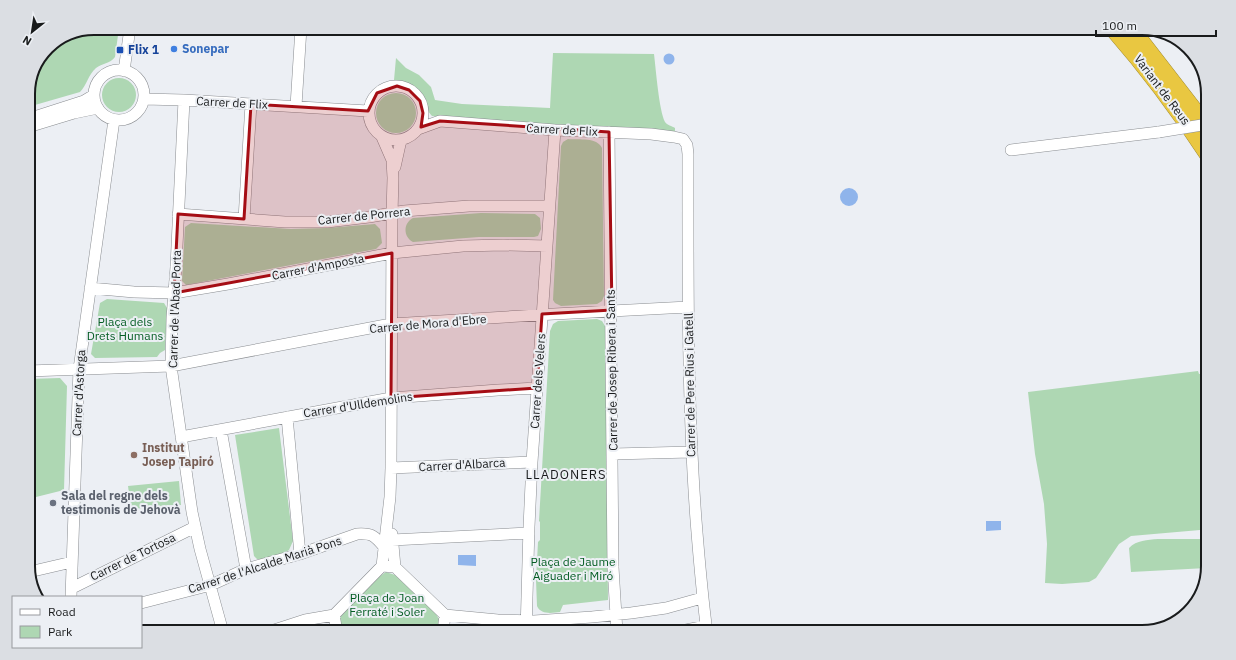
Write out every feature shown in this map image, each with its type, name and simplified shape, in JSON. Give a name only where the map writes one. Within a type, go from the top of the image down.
[{"type":"highway","name":"Variant de Reus","points":[[1118,35],[1186,122],[1201,144]]},
{"type":"highway","name":"Variant de Reus","points":[[1135,35],[1201,119]]},
{"type":"street","points":[[124,71],[129,35]]},
{"type":"street","points":[[296,106],[300,35]]},
{"type":"street","points":[[114,71],[124,71],[135,76],[140,82],[144,89],[144,99],[141,107],[134,116],[123,120],[114,120],[105,116],[98,108],[94,95],[96,84],[102,77],[114,71]]},
{"type":"street","points":[[397,86],[409,90],[417,96],[423,113],[422,122],[418,129],[410,136],[401,140],[388,140],[372,128],[368,111],[370,102],[377,93],[386,88],[397,86]]},
{"type":"street","points":[[35,117],[84,101],[94,95]]},
{"type":"street","name":"Carrer de Flix","points":[[144,99],[368,111]]},
{"type":"street","name":"Carrer de l'Abad Porta","points":[[184,100],[171,366],[192,512],[221,625]]},
{"type":"street","points":[[244,219],[251,104]]},
{"type":"street","points":[[35,125],[74,113],[98,108]]},
{"type":"street","name":"Carrer de Flix","points":[[423,113],[440,121],[555,130],[651,134],[683,139]]},
{"type":"street","name":"Carrer d'Astorga","points":[[71,592],[79,369],[114,120]]},
{"type":"street","name":"Carrer de Flix","points":[[418,129],[440,121]]},
{"type":"street","points":[[1011,150],[1158,132],[1201,125]]},
{"type":"street","name":"Carrer dels Velers","points":[[526,625],[532,462],[555,130]]},
{"type":"street","name":"Carrer de Josep Ribera i Sants","points":[[609,132],[614,567],[616,625]]},
{"type":"street","points":[[382,137],[392,160],[394,178]]},
{"type":"street","name":"Carrer de Pere Rius i Gatell","points":[[683,139],[687,145],[688,154],[688,306],[691,452],[702,598],[706,625]]},
{"type":"street","points":[[290,625],[305,620],[334,615],[382,566],[388,543],[391,468],[392,214],[394,178],[401,140]]},
{"type":"street","name":"Carrer de Porrera","points":[[178,214],[285,222],[327,222],[392,214],[404,211],[469,206],[549,206]]},
{"type":"street","name":"Carrer d'Amposta","points":[[90,288],[134,292],[174,293],[392,253],[463,246],[547,246]]},
{"type":"street","name":"Carrer de Mora d'Ebre","points":[[35,371],[171,366],[391,324],[688,306]]},
{"type":"street","name":"Carrer d'Ulldemolins","points":[[181,437],[391,398],[537,388]]},
{"type":"street","points":[[287,417],[300,554]]},
{"type":"street","points":[[221,430],[246,569]]},
{"type":"street","points":[[613,454],[691,452]]},
{"type":"street","name":"Carrer d'Albarca","points":[[391,468],[532,462]]},
{"type":"street","name":"Carrer de Tortosa","points":[[71,592],[195,527]]},
{"type":"street","name":"Carrer de l'Alcalde Marià Pons","points":[[142,603],[210,585],[246,569],[300,554],[357,534],[367,533],[388,543]]},
{"type":"street","points":[[388,543],[529,533]]},
{"type":"street","points":[[388,543],[395,567],[445,616],[534,621],[631,613],[666,608],[702,598]]},
{"type":"street","points":[[35,571],[72,562]]},
{"type":"street","points":[[382,566],[395,567]]},
{"type":"street","points":[[334,615],[336,625]]},
{"type":"street","points":[[444,625],[445,616]]},
{"type":"highlighted area","points":[[397,86],[409,90],[420,101],[423,113],[421,127],[440,121],[609,132],[612,310],[542,314],[537,388],[391,398],[392,253],[174,293],[178,214],[244,219],[251,104],[368,111],[377,93]]},
{"type":"green space","points":[[118,35],[115,57],[111,61],[96,68],[80,92],[35,105],[37,79],[41,68],[52,52],[71,39],[82,36]]},
{"type":"green space","points":[[553,53],[654,54],[659,99],[663,116],[668,125],[675,128],[675,133],[432,116],[418,91],[407,84],[394,80],[396,58],[406,68],[419,75],[431,87],[435,100],[462,104],[550,108]]},
{"type":"green space","points":[[122,78],[131,83],[135,88],[135,102],[131,107],[126,111],[116,112],[112,111],[103,102],[102,92],[103,88],[112,79]]},
{"type":"green space","points":[[392,93],[400,93],[407,96],[413,102],[416,113],[413,124],[407,130],[400,133],[392,133],[385,130],[379,124],[376,117],[376,109],[379,102],[385,96]]},
{"type":"green space","points":[[568,139],[582,139],[596,142],[600,144],[602,148],[604,296],[602,301],[597,304],[561,306],[553,300],[561,146],[563,142]]},
{"type":"green space","points":[[481,213],[535,214],[540,218],[541,229],[538,236],[534,237],[479,237],[413,242],[407,237],[406,234],[407,223],[413,218]]},
{"type":"green space","points":[[191,223],[291,229],[375,224],[380,229],[382,243],[376,249],[186,285],[182,281],[185,227]]},
{"type":"green space","name":"Plaça dels Drets Humans","points":[[107,299],[164,303],[167,308],[165,350],[157,357],[95,358],[91,354],[100,303]]},
{"type":"green space","name":"Plaça de Jaume Aiguader i Miró","points":[[597,319],[602,321],[605,326],[608,600],[563,605],[560,612],[547,613],[541,611],[537,606],[536,580],[538,542],[540,540],[539,521],[550,331],[553,324],[558,321]]},
{"type":"green space","points":[[1198,371],[1199,374],[1201,374],[1200,530],[1131,536],[1119,544],[1096,578],[1089,582],[1062,584],[1045,583],[1047,544],[1044,504],[1035,454],[1028,392]]},
{"type":"green space","points":[[60,378],[67,386],[64,490],[35,497],[35,379]]},
{"type":"green space","points":[[279,428],[293,541],[289,550],[262,560],[257,559],[254,556],[235,435]]},
{"type":"green space","points":[[179,481],[181,505],[131,509],[128,486]]},
{"type":"green space","points":[[1201,539],[1201,568],[1131,572],[1129,548],[1132,545],[1146,540]]},
{"type":"green space","name":"Plaça de Joan Ferraté i Soler","points":[[386,572],[395,575],[435,612],[441,623],[440,625],[339,625],[342,614],[367,587]]},
{"type":"water","points":[[669,53],[673,55],[675,59],[673,63],[669,65],[665,63],[663,59],[665,55]]},
{"type":"water","points":[[849,188],[855,191],[858,197],[855,203],[849,206],[843,203],[840,197],[843,191]]},
{"type":"water","points":[[986,521],[1001,521],[1001,530],[986,531]]},
{"type":"water","points":[[458,555],[476,555],[476,566],[458,565]]},
{"type":"place","name":"Sonepar","points":[[174,49]]},
{"type":"place","name":"Flix 1","points":[[120,50]]},
{"type":"place","name":"Institut Josep Tapiró","points":[[134,455]]},
{"type":"place","name":"Sala del regne dels testimonis de Jehovà","points":[[53,503]]},
{"type":"district","name":"LLADONERS","points":[[566,474]]}]
